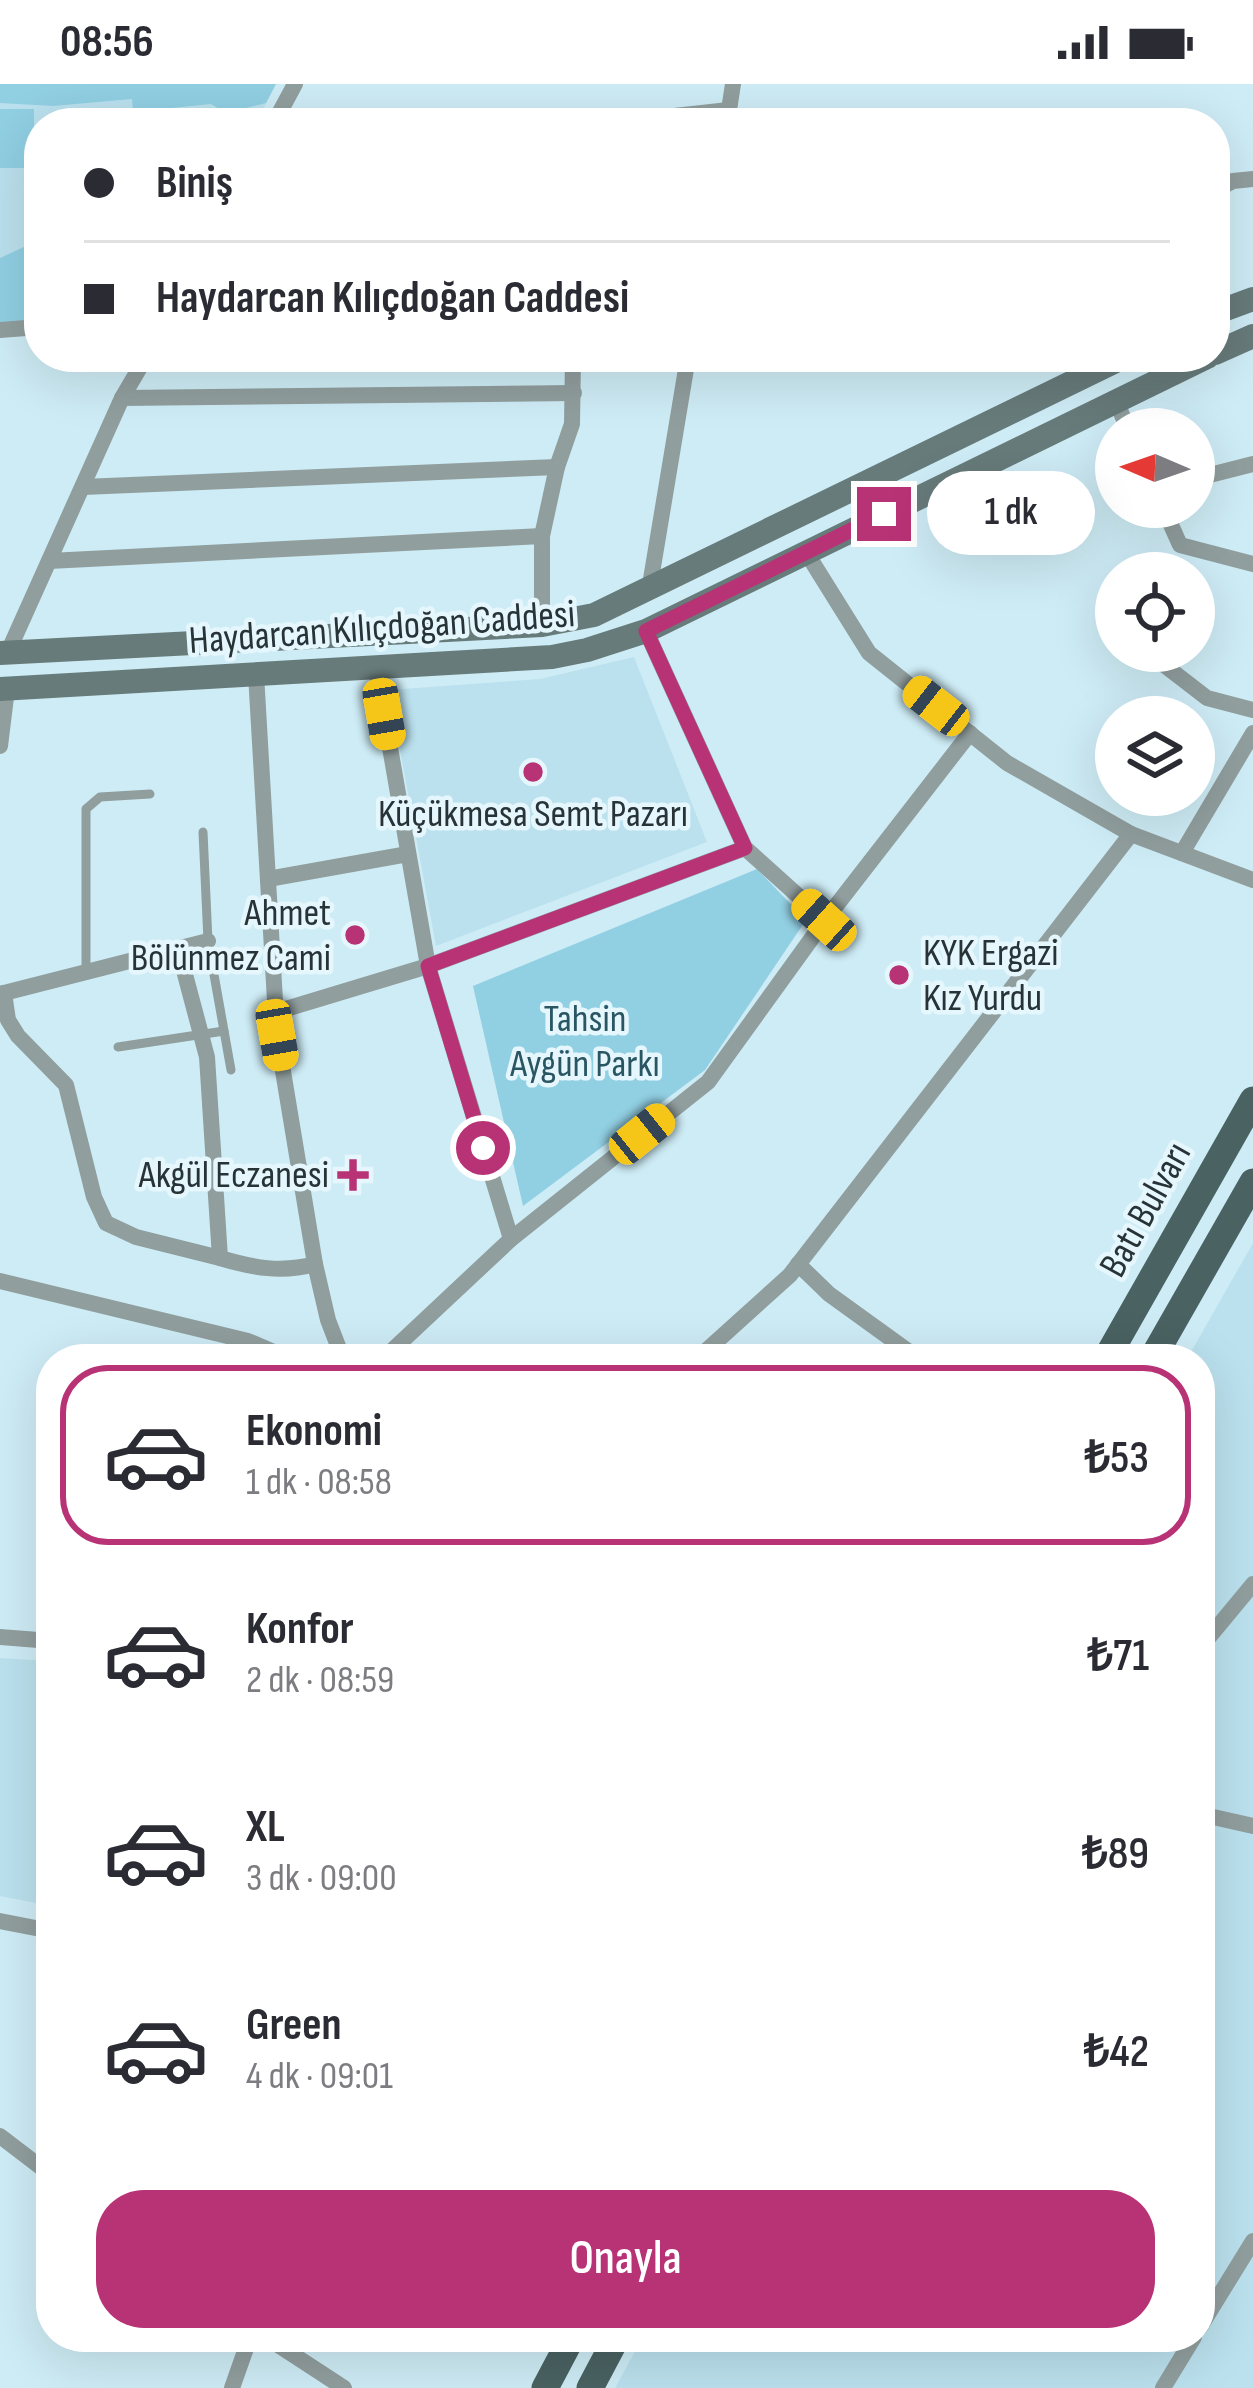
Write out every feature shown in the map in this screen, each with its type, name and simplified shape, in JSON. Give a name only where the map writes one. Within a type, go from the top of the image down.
[{"type":"main road","name":"Haydarcan Kılıçdoğan Caddesi","points":[[4,652],[542,625],[594,615],[1094,372]]},
{"type":"main road","name":"Haydarcan Kılıçdoğan Caddesi","points":[[4,689],[552,657],[587,650],[646,631],[1176,372]]},
{"type":"main road","points":[[4,652],[4,689]]},
{"type":"main road","name":"Batı Bulvarı","points":[[1115,1344],[1253,1100]]},
{"type":"main road","name":"Batı Bulvarı","points":[[1161,1344],[1253,1181]]},
{"type":"main road","points":[[544,2388],[564,2352]]},
{"type":"main road","points":[[590,2388],[609,2352]]},
{"type":"street","points":[[4,652],[137,372]]},
{"type":"street","points":[[542,625],[542,536],[556,467],[572,424],[573,372]]},
{"type":"street","points":[[649,591],[686,372]]},
{"type":"street","points":[[122,398],[574,393]]},
{"type":"street","points":[[1116,401],[1119,408]]},
{"type":"street","points":[[1215,474],[1253,464]]},
{"type":"street","points":[[83,487],[556,467]]},
{"type":"street","points":[[1172,528],[1180,545],[1253,564]]},
{"type":"street","points":[[50,561],[542,536]]},
{"type":"street","points":[[806,552],[868,653],[1007,763],[1131,834],[1253,880]]},
{"type":"street","points":[[646,631],[745,848],[824,920]]},
{"type":"street","points":[[376,667],[428,966],[511,1239]]},
{"type":"street","points":[[1173,672],[1207,698],[1253,710]]},
{"type":"street","points":[[256,674],[276,1012],[315,1264],[337,1344]]},
{"type":"street","points":[[0,746],[4,689]]},
{"type":"street","points":[[399,1344],[511,1239],[708,1082],[824,920],[970,733]]},
{"type":"street","points":[[1182,853],[1253,733]]},
{"type":"street","points":[[714,1344],[798,1264],[1131,834]]},
{"type":"street","points":[[276,1012],[428,966],[745,848]]},
{"type":"street","points":[[268,879],[408,854]]},
{"type":"street","points":[[208,941],[2,993],[8,1020],[66,1085],[94,1197],[106,1222],[136,1238],[255,1269],[315,1264]]},
{"type":"street","points":[[178,948],[207,1057],[220,1258]]},
{"type":"street","points":[[798,1264],[829,1294],[898,1344]]},
{"type":"street","points":[[0,1281],[255,1344]]},
{"type":"street","points":[[1215,1630],[1253,1584]]},
{"type":"street","points":[[0,1637],[36,1640]]},
{"type":"street","points":[[1215,1817],[1253,1826]]},
{"type":"street","points":[[0,1921],[36,1928]]},
{"type":"street","points":[[0,2136],[36,2164]]},
{"type":"street","points":[[1215,2303],[1253,2241]]},
{"type":"street","points":[[232,2388],[245,2352]]},
{"type":"street","points":[[289,2352],[344,2388]]},
{"type":"street","points":[[1163,2388],[1185,2352]]},
{"type":"lane","points":[[86,970],[88,805],[100,797],[150,794]]},
{"type":"lane","points":[[203,832],[208,941],[231,1070]]},
{"type":"lane","points":[[118,1047],[224,1031]]},
{"type":"shaded area","points":[[0,84],[276,84],[264,108],[24,108],[24,326],[0,327]]},
{"type":"shaded area","name":"Küçükmesa Semt Pazarı","points":[[634,657],[707,842],[436,946],[389,690],[540,679]]},
{"type":"shaded area","points":[[1253,1243],[1253,2388],[615,2388],[635,2352],[1215,2352],[1215,1344],[1196,1344]]},
{"type":"shaded area","points":[[0,1658],[36,1660],[36,1903],[0,1896]]},
{"type":"green space","points":[[0,84],[276,84],[266,103],[246,108],[211,104],[133,108],[132,99],[53,106],[0,103]]},
{"type":"green space","points":[[0,109],[24,109],[24,168],[0,168]]},
{"type":"green space","points":[[24,247],[24,326],[0,327],[0,258]]},
{"type":"green space","name":"Tahsin Aygün Parkı","points":[[757,869],[806,920],[705,1070],[523,1206],[473,986]]},
{"type":"place","name":"Küçükmesa Semt Pazarı","points":[[533,772]]},
{"type":"place","name":"Ahmet Bölünmez Cami","points":[[355,935]]},
{"type":"place","name":"KYK Ergazi Kız Yurdu","points":[[899,975]]},
{"type":"place","name":"Akgül Eczanesi","points":[[353,1175]]},
{"type":"route","points":[[483,1148],[428,966],[745,848],[646,631],[884,514]]}]
